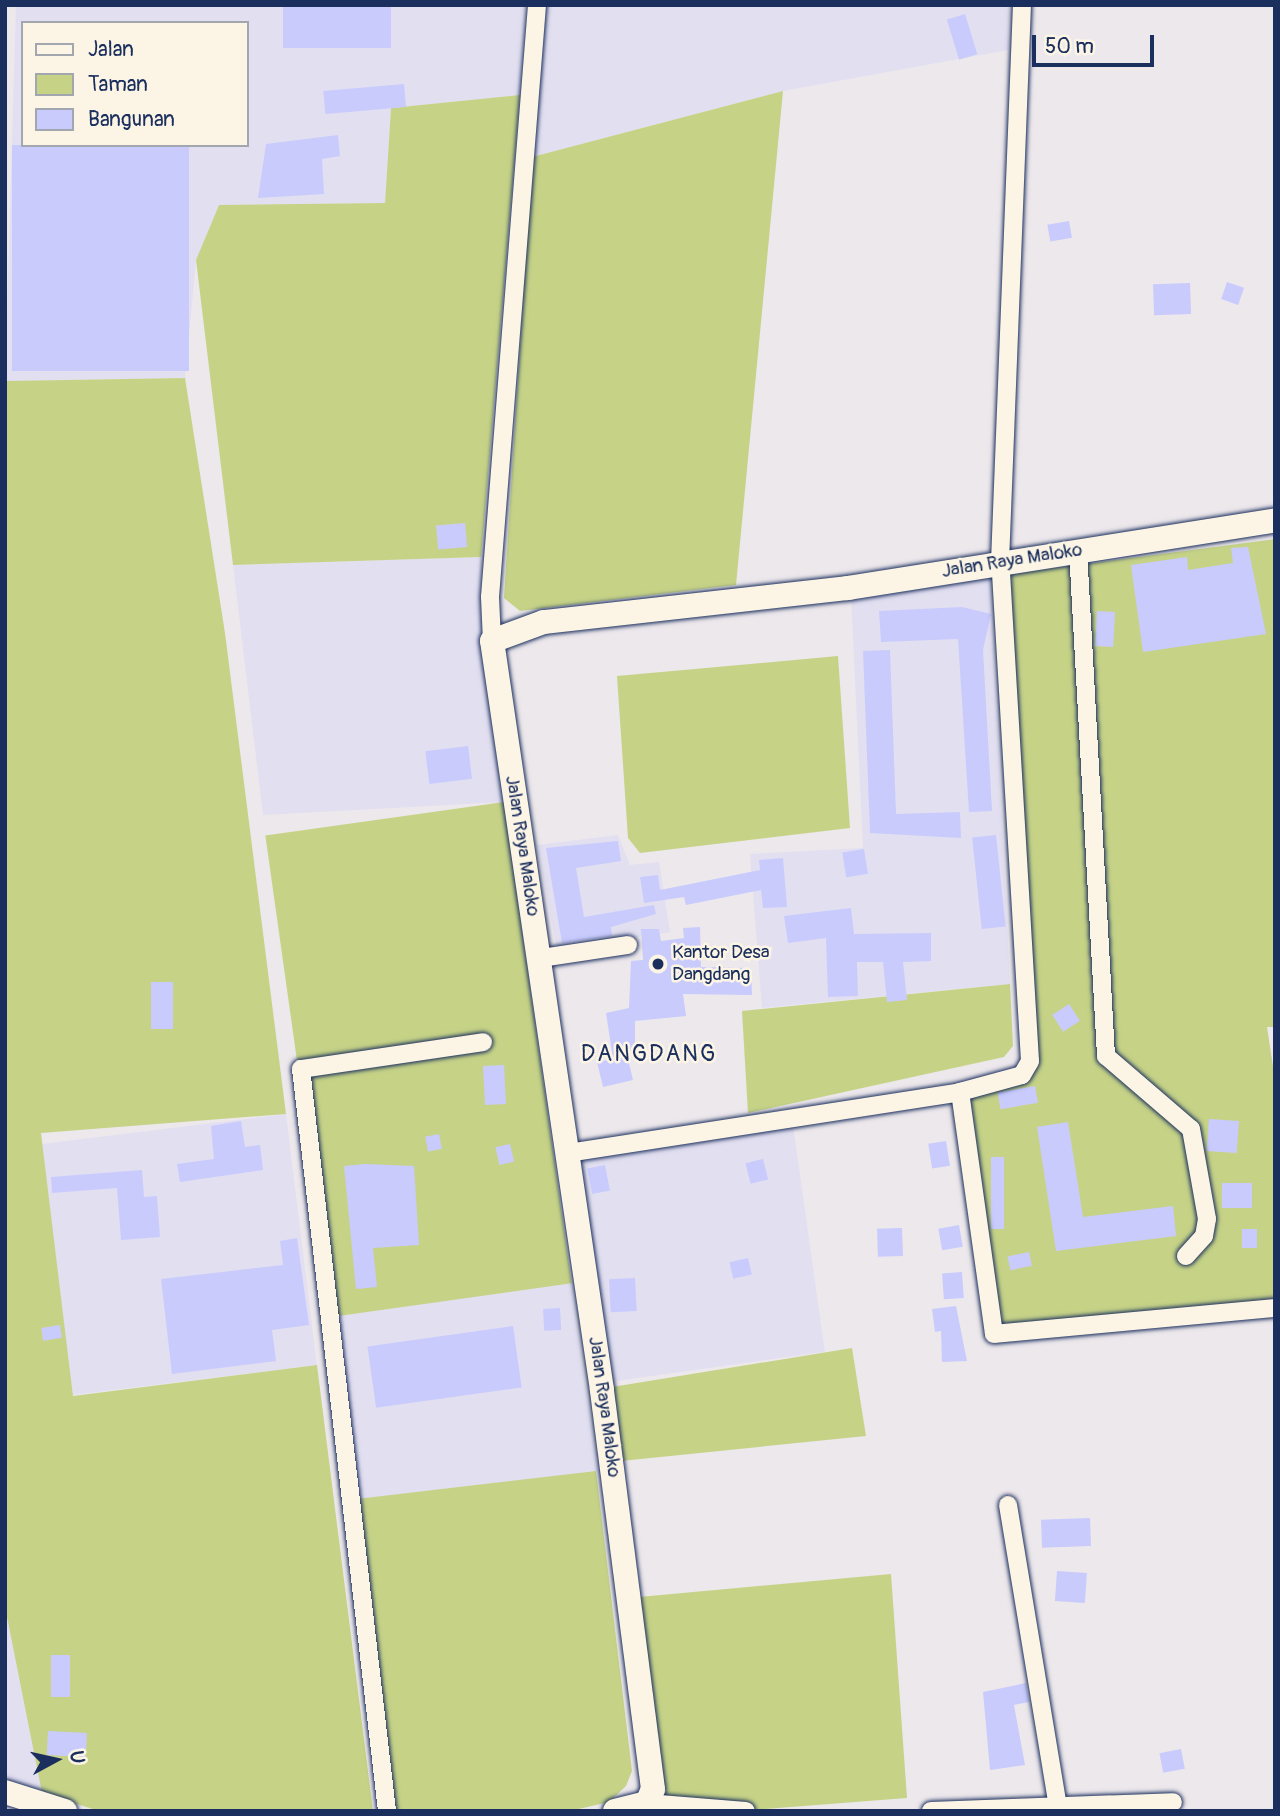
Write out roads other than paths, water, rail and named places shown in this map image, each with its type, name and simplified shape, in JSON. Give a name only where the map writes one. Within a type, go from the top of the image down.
[{"type":"street","points":[[492,641],[490,597],[537,5]]},
{"type":"street","points":[[568,1153],[960,1092],[1022,1075],[1030,1061],[1000,562],[1022,5]]},
{"type":"street","name":"Jalan Raya Maloko","points":[[654,1807],[541,958],[492,641],[544,622],[849,588],[1275,520]]},
{"type":"street","points":[[1078,550],[1106,1056],[1128,1080],[1179,1115],[1197,1144],[1207,1219],[1204,1236],[1186,1256]]},
{"type":"street","points":[[541,958],[628,945]]},
{"type":"street","points":[[387,1811],[300,1069],[483,1042]]},
{"type":"street","points":[[960,1092],[994,1334],[1275,1308]]},
{"type":"street","points":[[1008,1505],[1058,1808]]},
{"type":"street","points":[[5,1792],[38,1806],[65,1811]]},
{"type":"street","points":[[931,1811],[1109,1809],[1173,1802]]},
{"type":"street","points":[[615,1811],[654,1807],[746,1811]]},
{"type":"place","name":"Kantor Desa Dangdang","points":[[658,964]]},
{"type":"district","name":"DANGDANG","points":[[649,1054]]}]
